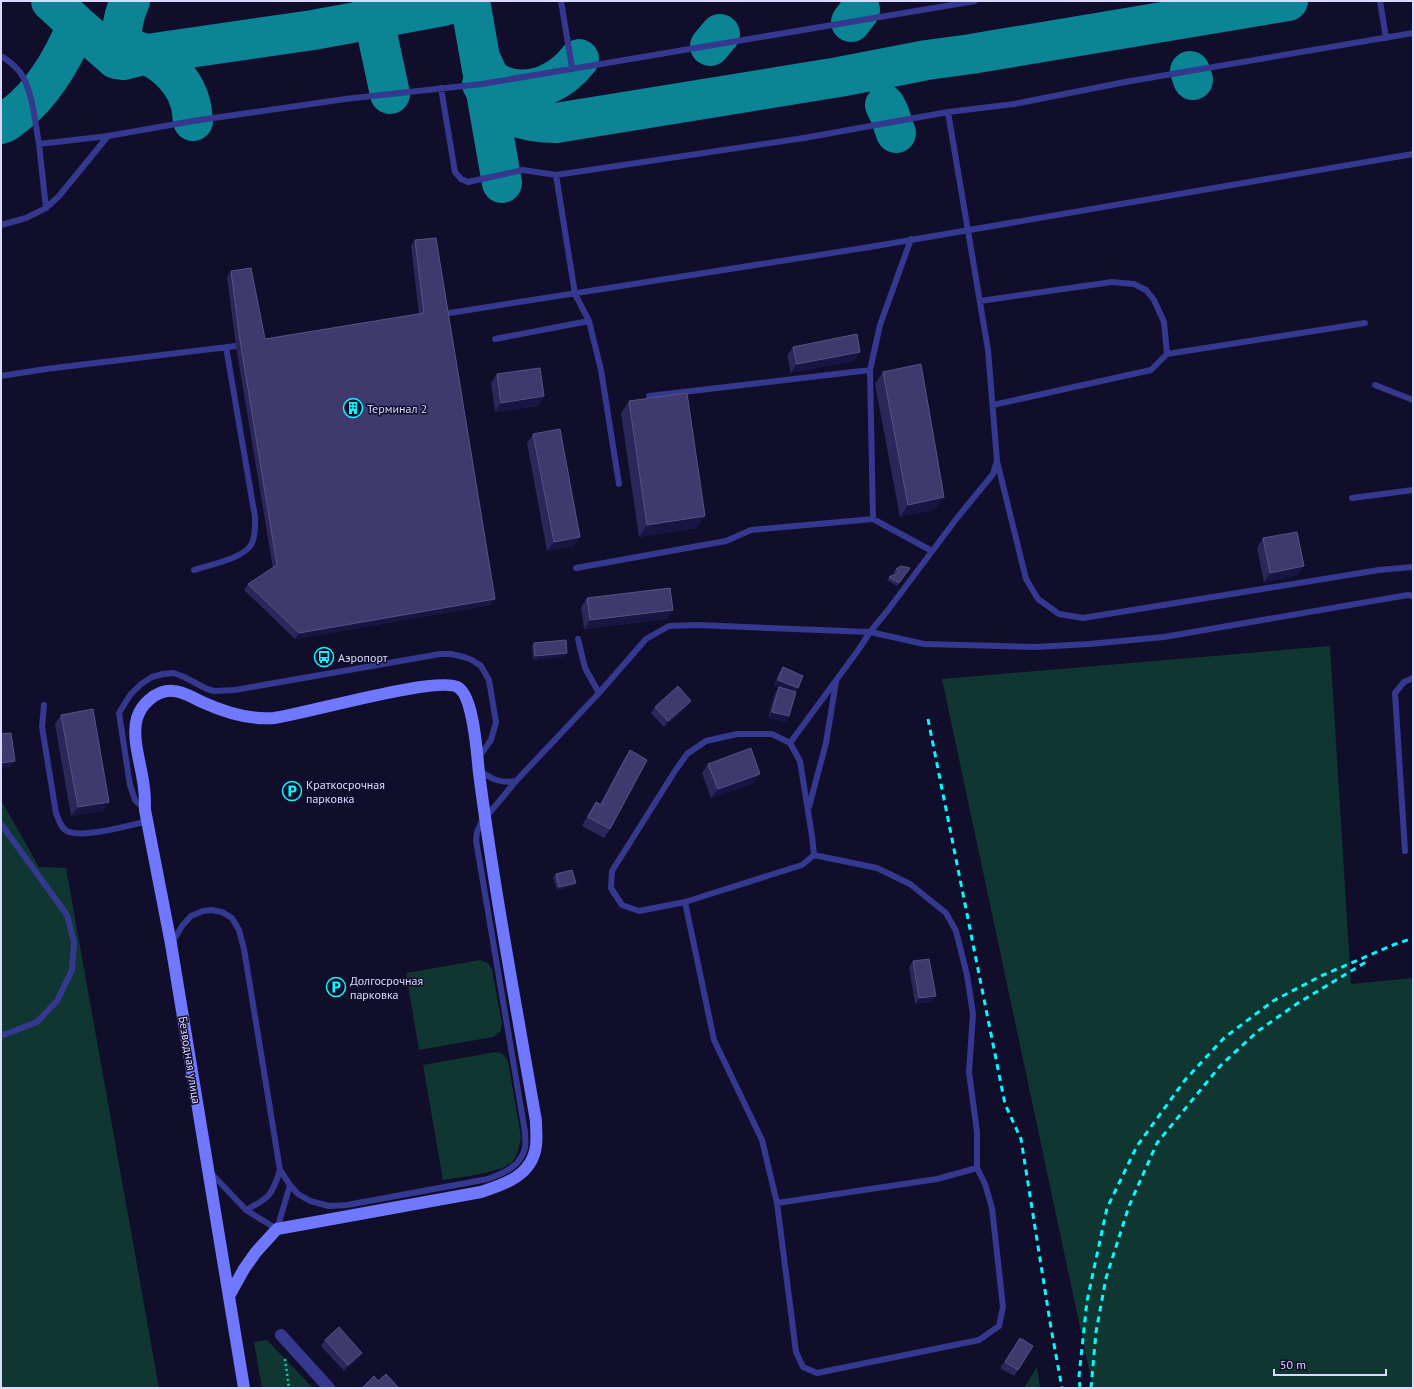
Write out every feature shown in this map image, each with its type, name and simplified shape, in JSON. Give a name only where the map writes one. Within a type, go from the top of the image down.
[{"type":"main road","name":"Безводная улица","points":[[244,1388],[171,944],[146,815],[144,788],[135,732],[137,718],[142,708],[150,700],[158,694],[166,691],[175,691],[221,710],[244,716],[273,718],[406,690],[438,685],[451,685],[459,688],[466,697],[474,730],[478,764]]},
{"type":"main road","points":[[229,1296],[244,1269],[256,1252],[277,1228],[481,1192],[502,1185],[519,1176],[531,1162],[536,1146],[536,1121],[485,818],[478,764]]},
{"type":"street","points":[[281,1335],[329,1388]]},
{"type":"lane","points":[[562,1],[572,68]]},
{"type":"lane","points":[[39,144],[108,136],[193,121],[345,99],[482,84],[975,1]]},
{"type":"lane","points":[[1380,1],[1386,38]]},
{"type":"lane","points":[[441,88],[455,172],[460,179],[468,182],[523,170],[556,175],[804,138],[948,112],[1014,104],[1125,82],[1413,33]]},
{"type":"lane","points":[[1,56],[8,60],[20,72],[29,91],[39,144],[46,208]]},
{"type":"lane","points":[[948,112],[988,350],[997,461],[1026,580],[1038,599],[1059,614],[1083,618],[1379,570],[1413,567]]},
{"type":"lane","points":[[1,225],[26,218],[46,208],[60,196],[108,136]]},
{"type":"lane","points":[[443,314],[870,247],[1413,154]]},
{"type":"lane","points":[[556,175],[575,294],[589,321],[601,370],[619,484]]},
{"type":"lane","points":[[872,519],[870,370],[880,325],[912,239]]},
{"type":"lane","points":[[980,301],[1112,282],[1134,284],[1146,290],[1157,306],[1164,322],[1167,354]]},
{"type":"lane","points":[[496,339],[589,321]]},
{"type":"lane","points":[[993,405],[1151,370],[1167,354],[1365,323]]},
{"type":"lane","points":[[1,376],[46,369],[236,346]]},
{"type":"lane","points":[[194,570],[238,556],[251,545],[255,532],[255,517],[226,347]]},
{"type":"lane","points":[[648,396],[870,370]]},
{"type":"lane","points":[[1374,385],[1413,400]]},
{"type":"lane","points":[[790,743],[870,632],[957,518],[993,474],[997,461]]},
{"type":"lane","points":[[1352,498],[1413,490]]},
{"type":"lane","points":[[576,568],[726,541],[751,530],[872,519],[932,551]]},
{"type":"lane","points":[[171,944],[182,926],[191,916],[203,911],[211,910],[222,912],[232,918],[239,930],[244,948],[265,1085],[280,1170],[298,1194],[310,1201],[328,1206],[347,1205],[488,1179],[504,1173],[516,1165],[525,1148],[525,1132],[476,840],[477,832],[480,823],[516,781],[599,693],[646,639],[669,626],[697,625],[870,632],[924,644],[1035,647],[1089,644],[1164,637],[1408,595],[1413,596]]},
{"type":"lane","points":[[578,638],[585,668],[599,693]]},
{"type":"lane","points":[[44,705],[42,727],[56,813],[60,825],[66,831],[74,834],[89,833],[146,815],[135,800],[130,785],[119,713],[130,695],[141,684],[152,677],[163,674],[174,673],[214,691],[235,690],[440,654],[464,657],[481,666],[489,680],[496,722],[492,740],[478,764],[490,778],[501,782],[516,781]]},
{"type":"lane","points":[[1405,851],[1395,693],[1404,682],[1413,678]]},
{"type":"lane","points":[[808,810],[826,743],[836,680]]},
{"type":"lane","points":[[737,734],[772,734],[790,743],[800,761],[814,855],[802,865],[685,902],[639,911],[622,905],[611,888],[612,871],[674,771],[687,754],[706,741],[737,734]]},
{"type":"lane","points":[[1,824],[67,915],[74,942],[72,970],[57,1001],[37,1022],[1,1035]]},
{"type":"lane","points":[[685,902],[714,1040],[762,1140],[777,1203],[796,1352],[803,1367],[817,1373],[979,1340],[999,1326],[1003,1308],[992,1208],[985,1184],[977,1168],[977,1132],[969,1072],[973,1014],[967,976],[956,931],[946,913],[910,884],[877,868],[814,855]]},
{"type":"lane","points":[[777,1203],[937,1180],[977,1168]]},
{"type":"lane","points":[[208,1170],[246,1210],[277,1228],[290,1185]]},
{"type":"lane","points":[[246,1210],[269,1196],[275,1188],[280,1170]]},
{"type":"green space","points":[[1330,646],[1351,984],[1413,978],[1413,1388],[1093,1388],[942,679]]},
{"type":"green space","points":[[1,800],[39,867],[66,868],[159,1388],[1,1388]]},
{"type":"green space","points":[[480,960],[488,963],[492,969],[502,1024],[500,1032],[493,1037],[419,1050],[406,973]]},
{"type":"green space","points":[[495,1052],[503,1054],[508,1061],[521,1137],[516,1156],[513,1161],[500,1169],[443,1180],[423,1065]]},
{"type":"green space","points":[[267,1340],[313,1388],[262,1388],[254,1342]]},
{"type":"green space","points":[[1037,1367],[1040,1388],[1024,1388]]},
{"type":"building","name":"Терминал 2","points":[[436,238],[495,599],[299,633],[248,584],[277,565],[240,340],[231,271],[251,268],[265,339],[424,313],[415,240]]},
{"type":"building","points":[[857,334],[860,352],[797,364],[793,347]]},
{"type":"building","points":[[921,364],[944,497],[908,505],[883,372]]},
{"type":"building","points":[[540,368],[544,396],[501,403],[497,374]]},
{"type":"building","points":[[687,393],[705,516],[647,525],[629,401]]},
{"type":"building","points":[[560,429],[580,537],[554,542],[533,434]]},
{"type":"building","points":[[1297,532],[1304,566],[1270,573],[1263,538]]},
{"type":"building","points":[[901,566],[910,568],[899,583],[889,577],[899,572],[896,569]]},
{"type":"building","points":[[670,588],[673,610],[590,620],[587,598]]},
{"type":"building","points":[[566,640],[567,653],[535,656],[534,643]]},
{"type":"building","points":[[783,667],[803,676],[798,688],[778,680]]},
{"type":"building","points":[[678,686],[691,701],[668,721],[655,707]]},
{"type":"building","points":[[779,687],[796,692],[789,716],[772,712]]},
{"type":"building","points":[[93,709],[109,802],[78,807],[61,715]]},
{"type":"building","points":[[11,733],[15,761],[1,763],[1,734]]},
{"type":"building","points":[[751,748],[760,774],[718,789],[708,764]]},
{"type":"building","points":[[630,750],[647,760],[610,829],[588,817],[596,802],[601,805]]},
{"type":"building","points":[[572,870],[576,883],[559,887],[556,874]]},
{"type":"building","points":[[929,959],[936,996],[919,998],[913,961]]},
{"type":"building","points":[[339,1327],[362,1353],[348,1365],[325,1340]]},
{"type":"building","points":[[1020,1338],[1033,1346],[1018,1370],[1005,1362]]},
{"type":"building","points":[[386,1374],[398,1387],[397,1388],[362,1388],[374,1376],[378,1381]]},
{"type":"taxiway","points":[[51,1],[116,59],[123,60],[147,54],[313,30],[443,6],[458,1]]},
{"type":"taxiway","points":[[121,46],[123,23],[130,1]]},
{"type":"taxiway","points":[[372,1],[390,94]]},
{"type":"taxiway","points":[[470,1],[502,183]]},
{"type":"taxiway","points":[[482,84],[488,95],[503,110],[512,115],[532,121],[556,123],[1288,1]]},
{"type":"taxiway","points":[[851,22],[860,10]]},
{"type":"taxiway","points":[[1,124],[7,121],[26,105],[44,85],[66,50],[77,25]]},
{"type":"taxiway","points":[[710,46],[720,34]]},
{"type":"taxiway","points":[[132,49],[142,52],[160,62],[175,75],[186,92],[191,104],[193,121]]},
{"type":"taxiway","points":[[482,62],[489,76],[496,83],[509,88],[529,89],[548,84],[565,74],[579,59]]},
{"type":"taxiway","points":[[1190,71],[1193,80]]},
{"type":"taxiway","points":[[885,105],[896,133]]},
{"type":"railway","points":[[928,719],[1005,1104],[1021,1139],[1062,1388]]},
{"type":"railway","points":[[1080,1388],[1079,1376],[1087,1301],[1107,1208],[1137,1146],[1185,1080],[1224,1038],[1273,1001],[1321,976],[1413,938]]},
{"type":"railway","points":[[1091,1388],[1096,1332],[1106,1278],[1129,1206],[1157,1143],[1221,1065],[1258,1031],[1298,1003],[1366,962]]},
{"type":"place","name":"Терминал 2","points":[[353,408]]},
{"type":"place","name":"Аэропорт","points":[[324,657]]},
{"type":"place","name":"Краткосрочная парковка","points":[[292,791]]},
{"type":"place","name":"Долгосрочная парковка","points":[[336,987]]}]
